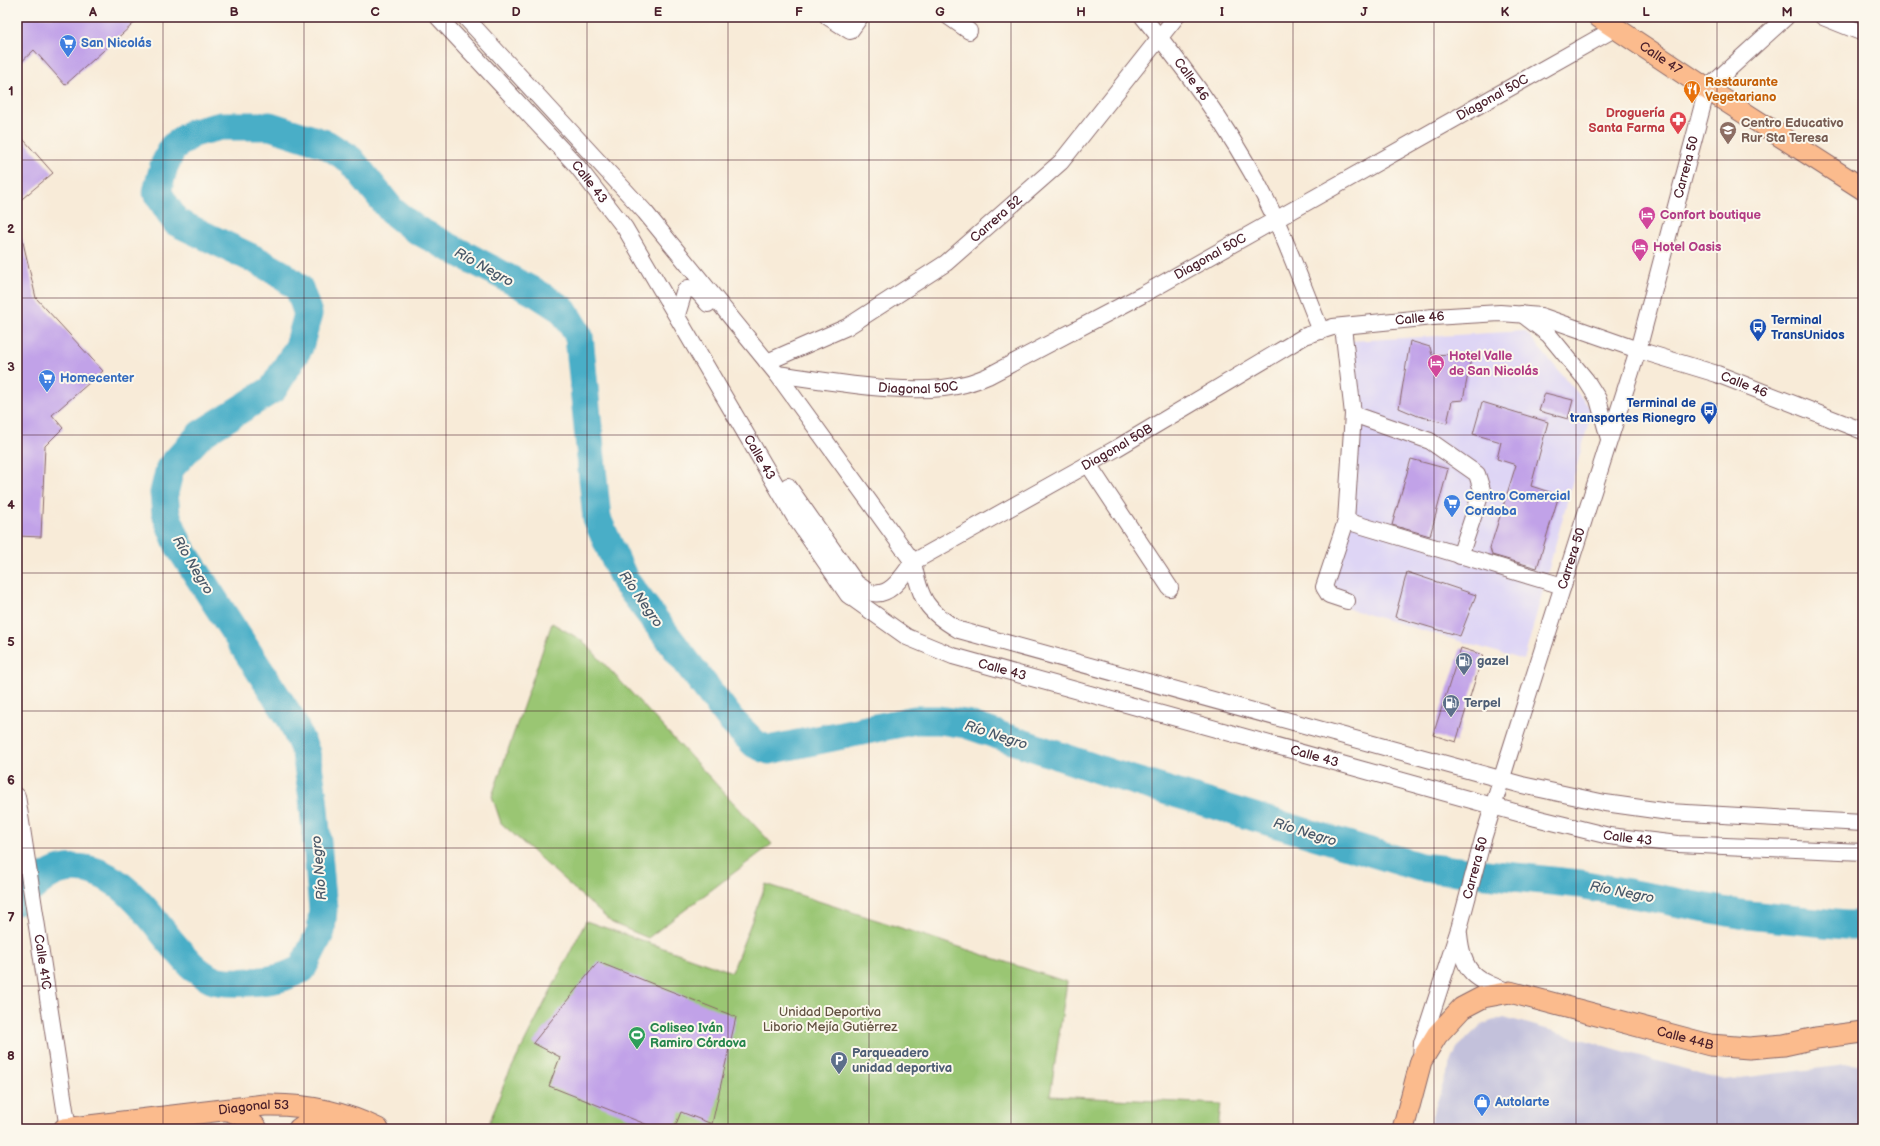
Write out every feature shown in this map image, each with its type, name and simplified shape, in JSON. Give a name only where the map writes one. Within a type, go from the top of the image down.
[{"type":"main road","name":"Calle 47","points":[[1608,23],[1863,190]]},
{"type":"main road","name":"Calle 44B","points":[[1421,1062],[1437,1035],[1462,1008],[1483,997],[1510,992],[1710,1045],[1749,1048],[1863,1032]]},
{"type":"main road","name":"Carrera 50","points":[[1403,1129],[1421,1062]]},
{"type":"main road","name":"Diagonal 53","points":[[64,1129],[264,1105],[287,1105],[320,1108],[348,1116]]},
{"type":"main road","points":[[228,1110],[241,1114],[252,1122],[257,1129]]},
{"type":"main road","points":[[299,1129],[309,1121],[328,1114],[348,1116],[378,1129]]},
{"type":"street","name":"Calle 43","points":[[438,17],[576,166],[625,228],[677,315],[749,442],[794,516],[848,595],[907,637],[953,656],[1494,806],[1609,836],[1678,844],[1863,852]]},
{"type":"street","name":"Calle 43","points":[[465,17],[645,212],[772,368],[913,562],[918,590],[926,603],[940,619],[959,630],[1501,781],[1605,803],[1669,812],[1863,823]]},
{"type":"street","points":[[828,17],[850,31],[860,17]]},
{"type":"street","points":[[949,17],[969,31]]},
{"type":"street","name":"Calle 46","points":[[1142,17],[1201,92],[1241,154],[1276,220],[1320,331],[1333,327],[1433,317],[1500,313],[1541,316],[1638,350],[1717,374],[1863,431]]},
{"type":"street","name":"Carrera 52","points":[[772,368],[847,327],[946,263],[1061,162],[1176,17]]},
{"type":"street","points":[[1707,89],[1786,17]]},
{"type":"street","points":[[1823,17],[1863,32]]},
{"type":"street","name":"Diagonal 50C","points":[[772,368],[901,388],[934,388],[964,385],[988,376],[1142,295],[1276,220],[1608,23]]},
{"type":"street","name":"Carrera 50","points":[[1421,1062],[1422,1043],[1461,921],[1477,860],[1501,781],[1638,350],[1707,89]]},
{"type":"street","points":[[677,315],[684,292],[688,288],[694,289],[735,335],[749,340]]},
{"type":"street","points":[[1522,314],[1549,335],[1586,380],[1598,399],[1609,439]]},
{"type":"street","points":[[1343,327],[1353,414],[1346,521],[1324,587],[1329,596],[1347,601]]},
{"type":"street","name":"Diagonal 50B","points":[[913,562],[1088,464],[1305,336],[1320,331]]},
{"type":"street","points":[[1353,414],[1430,441],[1477,474],[1482,490],[1460,556]]},
{"type":"street","points":[[749,442],[767,455],[815,528],[856,583],[870,593],[880,594],[891,589],[913,562]]},
{"type":"street","points":[[1088,464],[1170,588]]},
{"type":"street","points":[[1346,521],[1563,586]]},
{"type":"street","name":"Calle 41C","points":[[17,796],[21,812],[68,1128]]},
{"type":"street","name":"Calle 44B","points":[[1461,921],[1462,955],[1470,971],[1484,983],[1510,992]]},
{"type":"shaded area","name":"Centro Comercial Cordoba","points":[[1525,331],[1592,410],[1524,660],[1329,603],[1355,406],[1351,341]]},
{"type":"shaded area","points":[[1504,1017],[1724,1080],[1863,1063],[1863,1129],[1428,1129],[1446,1075],[1457,1048],[1481,1025]]},
{"type":"green space","points":[[552,623],[583,641],[772,844],[648,938],[612,923],[501,823],[492,796]]},
{"type":"green space","name":"Unidad Deportiva Liborio Mejía Gutiérrez","points":[[766,884],[1067,982],[1050,1096],[1221,1104],[1218,1129],[487,1129],[506,1079],[586,921],[732,972]]},
{"type":"building","name":"San Nicolás","points":[[17,17],[141,17],[65,85],[34,50],[17,66]]},
{"type":"building","points":[[17,132],[53,173],[17,203]]},
{"type":"building","name":"Homecenter","points":[[22,238],[36,298],[103,371],[52,415],[63,428],[45,446],[41,537],[17,536],[17,239]]},
{"type":"building","name":"Hotel Valle de San Nicolás","points":[[1410,341],[1430,347],[1432,355],[1472,353],[1463,400],[1452,401],[1447,423],[1418,416],[1399,408]]},
{"type":"building","points":[[1545,393],[1573,400],[1568,419],[1539,411]]},
{"type":"building","points":[[1482,402],[1548,422],[1531,486],[1559,495],[1537,568],[1492,555],[1490,548],[1516,465],[1497,459],[1501,442],[1473,434]]},
{"type":"building","points":[[1411,459],[1448,469],[1430,536],[1392,525]]},
{"type":"building","points":[[1407,572],[1476,595],[1460,636],[1395,617]]},
{"type":"building","points":[[1461,648],[1483,655],[1456,742],[1433,735]]},
{"type":"building","name":"Coliseo Iván Ramiro Córdova","points":[[598,962],[736,1017],[712,1124],[681,1112],[674,1129],[658,1129],[549,1086],[560,1057],[533,1043]]},
{"type":"waterway","name":"Río Negro","points":[[17,901],[38,883],[55,872],[79,868],[96,872],[111,879],[138,902],[180,953],[199,972],[211,979],[226,982],[247,982],[276,979],[302,969],[321,931],[323,909],[313,798],[306,753],[291,719],[179,546],[166,514],[164,493],[170,468],[201,434],[273,389],[299,347],[308,314],[299,288],[281,274],[258,261],[176,222],[157,192],[164,166],[173,147],[193,133],[221,126],[270,126],[326,144],[351,160],[392,211],[415,229],[538,294],[563,310],[579,336],[597,519],[625,581],[731,720],[755,744],[769,750],[915,720],[939,720],[966,724],[1112,774],[1420,867],[1580,884],[1739,914],[1845,925],[1863,925]]},
{"type":"place","name":"San Nicolás","points":[[68,58]]},
{"type":"place","name":"Restaurante Vegetariano","points":[[1692,104]]},
{"type":"place","name":"Droguería Santa Farma","points":[[1678,135]]},
{"type":"place","name":"Centro Educativo Rur Sta Teresa","points":[[1728,145]]},
{"type":"place","name":"Confort boutique","points":[[1647,230]]},
{"type":"place","name":"Hotel Oasis","points":[[1640,262]]},
{"type":"place","name":"Terminal TransUnidos","points":[[1758,342]]},
{"type":"place","name":"Hotel Valle de San Nicolás","points":[[1436,378]]},
{"type":"place","name":"Homecenter","points":[[47,393]]},
{"type":"place","name":"Terminal de transportes Rionegro","points":[[1709,425]]},
{"type":"place","name":"Centro Comercial Cordoba","points":[[1452,518]]},
{"type":"place","name":"gazel","points":[[1464,676]]},
{"type":"place","name":"Terpel","points":[[1451,718]]},
{"type":"place","name":"Coliseo Iván Ramiro Córdova","points":[[637,1050]]},
{"type":"place","name":"Parqueadero unidad deportiva","points":[[839,1075]]},
{"type":"place","name":"Autolarte","points":[[1482,1117]]}]
